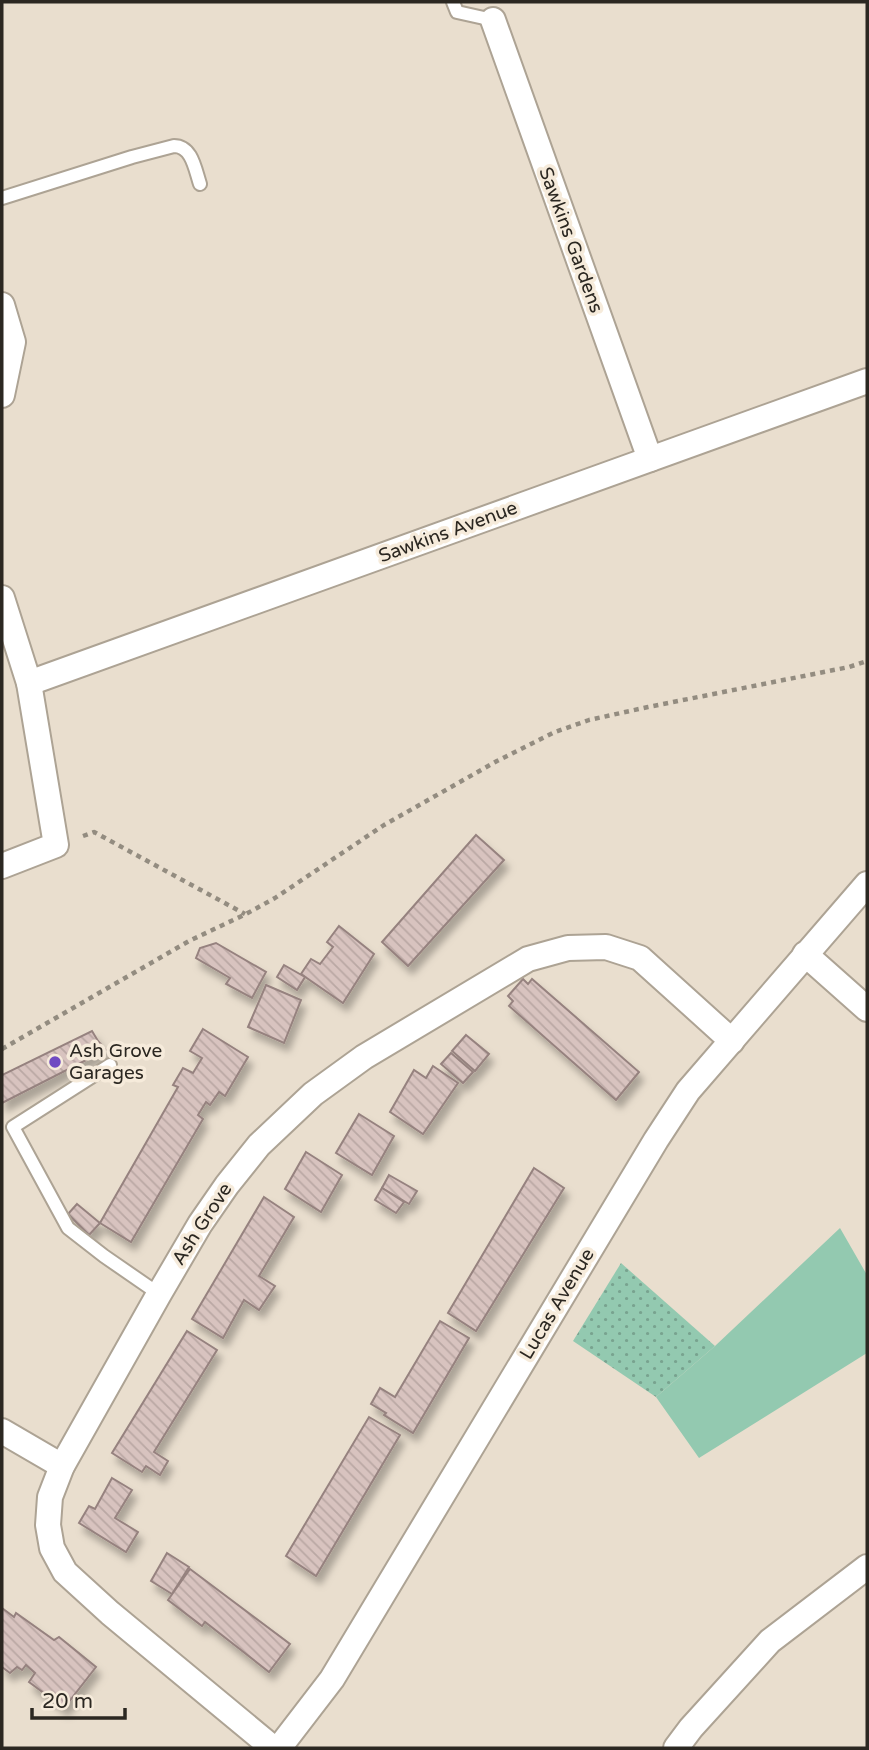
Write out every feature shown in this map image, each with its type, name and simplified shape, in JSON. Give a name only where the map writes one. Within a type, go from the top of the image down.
[{"type":"street","name":"Sawkins Gardens","points":[[493,20],[650,459]]},
{"type":"street","points":[[2,305],[13,342],[2,395]]},
{"type":"street","name":"Sawkins Avenue","points":[[29,683],[867,381]]},
{"type":"street","points":[[2,598],[29,683],[56,845],[2,866]]},
{"type":"street","name":"Lucas Avenue","points":[[279,1748],[332,1679],[688,1091],[867,884]]},
{"type":"street","name":"Ash Grove","points":[[274,1748],[110,1613],[65,1572],[52,1548],[48,1525],[50,1497],[62,1466],[200,1224],[259,1144],[313,1094],[364,1057],[528,959],[568,948],[606,947],[639,958],[732,1041]]},
{"type":"street","points":[[806,954],[867,1009]]},
{"type":"street","points":[[2,1431],[62,1466]]},
{"type":"street","points":[[676,1748],[770,1642],[867,1567]]},
{"type":"lane","points":[[453,2],[457,12],[493,20]]},
{"type":"lane","points":[[2,198],[120,160],[174,146],[188,152],[200,184]]},
{"type":"lane","points":[[110,1065],[7,1129],[68,1228],[159,1294]]},
{"type":"path","points":[[2,1049],[189,941],[275,898],[384,825],[497,761],[555,732],[589,720],[849,667],[867,661]]},
{"type":"path","points":[[56,845],[94,832],[246,914]]},
{"type":"green space","points":[[840,1228],[867,1275],[867,1353],[699,1458],[656,1397],[715,1346]]},
{"type":"green space","points":[[621,1263],[715,1346],[656,1397],[573,1341]]},
{"type":"building","points":[[476,835],[504,860],[408,966],[382,942]]},
{"type":"building","points":[[339,926],[374,954],[343,1003],[301,974],[311,959],[320,964],[333,947],[327,942]]},
{"type":"building","points":[[216,943],[266,972],[252,998],[226,984],[230,978],[196,958],[200,948]]},
{"type":"building","points":[[284,965],[305,977],[297,990],[277,977]]},
{"type":"building","points":[[523,979],[528,984],[532,979],[639,1072],[616,1100],[509,1006],[513,1001],[508,996]]},
{"type":"building","points":[[266,985],[301,1000],[284,1043],[248,1027]]},
{"type":"building","points":[[203,1029],[248,1057],[225,1096],[219,1092],[210,1105],[206,1102],[198,1115],[203,1119],[131,1242],[100,1223],[178,1087],[173,1085],[183,1068],[193,1073],[202,1058],[190,1051]]},
{"type":"building","name":"Ash Grove Garages","points":[[92,1031],[106,1050],[2,1103],[2,1075]]},
{"type":"building","points":[[466,1035],[489,1054],[475,1071],[452,1051]]},
{"type":"building","points":[[451,1053],[473,1072],[463,1083],[441,1064]]},
{"type":"building","points":[[433,1066],[458,1083],[423,1134],[390,1112],[414,1070],[426,1078]]},
{"type":"building","points":[[359,1114],[394,1136],[372,1175],[336,1153]]},
{"type":"building","points":[[306,1152],[342,1175],[321,1212],[285,1189]]},
{"type":"building","points":[[534,1168],[564,1188],[476,1331],[448,1313]]},
{"type":"building","points":[[389,1175],[417,1191],[409,1204],[382,1188]]},
{"type":"building","points":[[382,1188],[404,1202],[396,1213],[375,1200]]},
{"type":"building","points":[[264,1197],[294,1217],[259,1276],[275,1286],[259,1310],[244,1300],[223,1338],[192,1319]]},
{"type":"building","points":[[77,1204],[100,1223],[89,1235],[68,1214]]},
{"type":"building","points":[[440,1321],[469,1338],[413,1433],[371,1404],[380,1388],[395,1397]]},
{"type":"building","points":[[187,1331],[217,1350],[154,1452],[168,1461],[160,1475],[146,1466],[142,1472],[112,1453]]},
{"type":"building","points":[[369,1417],[400,1435],[316,1576],[286,1556]]},
{"type":"building","points":[[112,1478],[132,1490],[115,1518],[138,1532],[126,1552],[79,1523],[89,1506],[95,1509]]},
{"type":"building","points":[[167,1553],[189,1567],[172,1594],[151,1581]]},
{"type":"building","points":[[190,1569],[290,1644],[269,1672],[205,1622],[202,1626],[168,1600]]},
{"type":"building","points":[[2,1608],[14,1617],[16,1613],[54,1640],[59,1637],[96,1667],[64,1708],[29,1682],[35,1673],[26,1665],[22,1670],[17,1667],[10,1673],[2,1667]]},
{"type":"place","name":"Ash Grove Garages","points":[[55,1062]]}]
